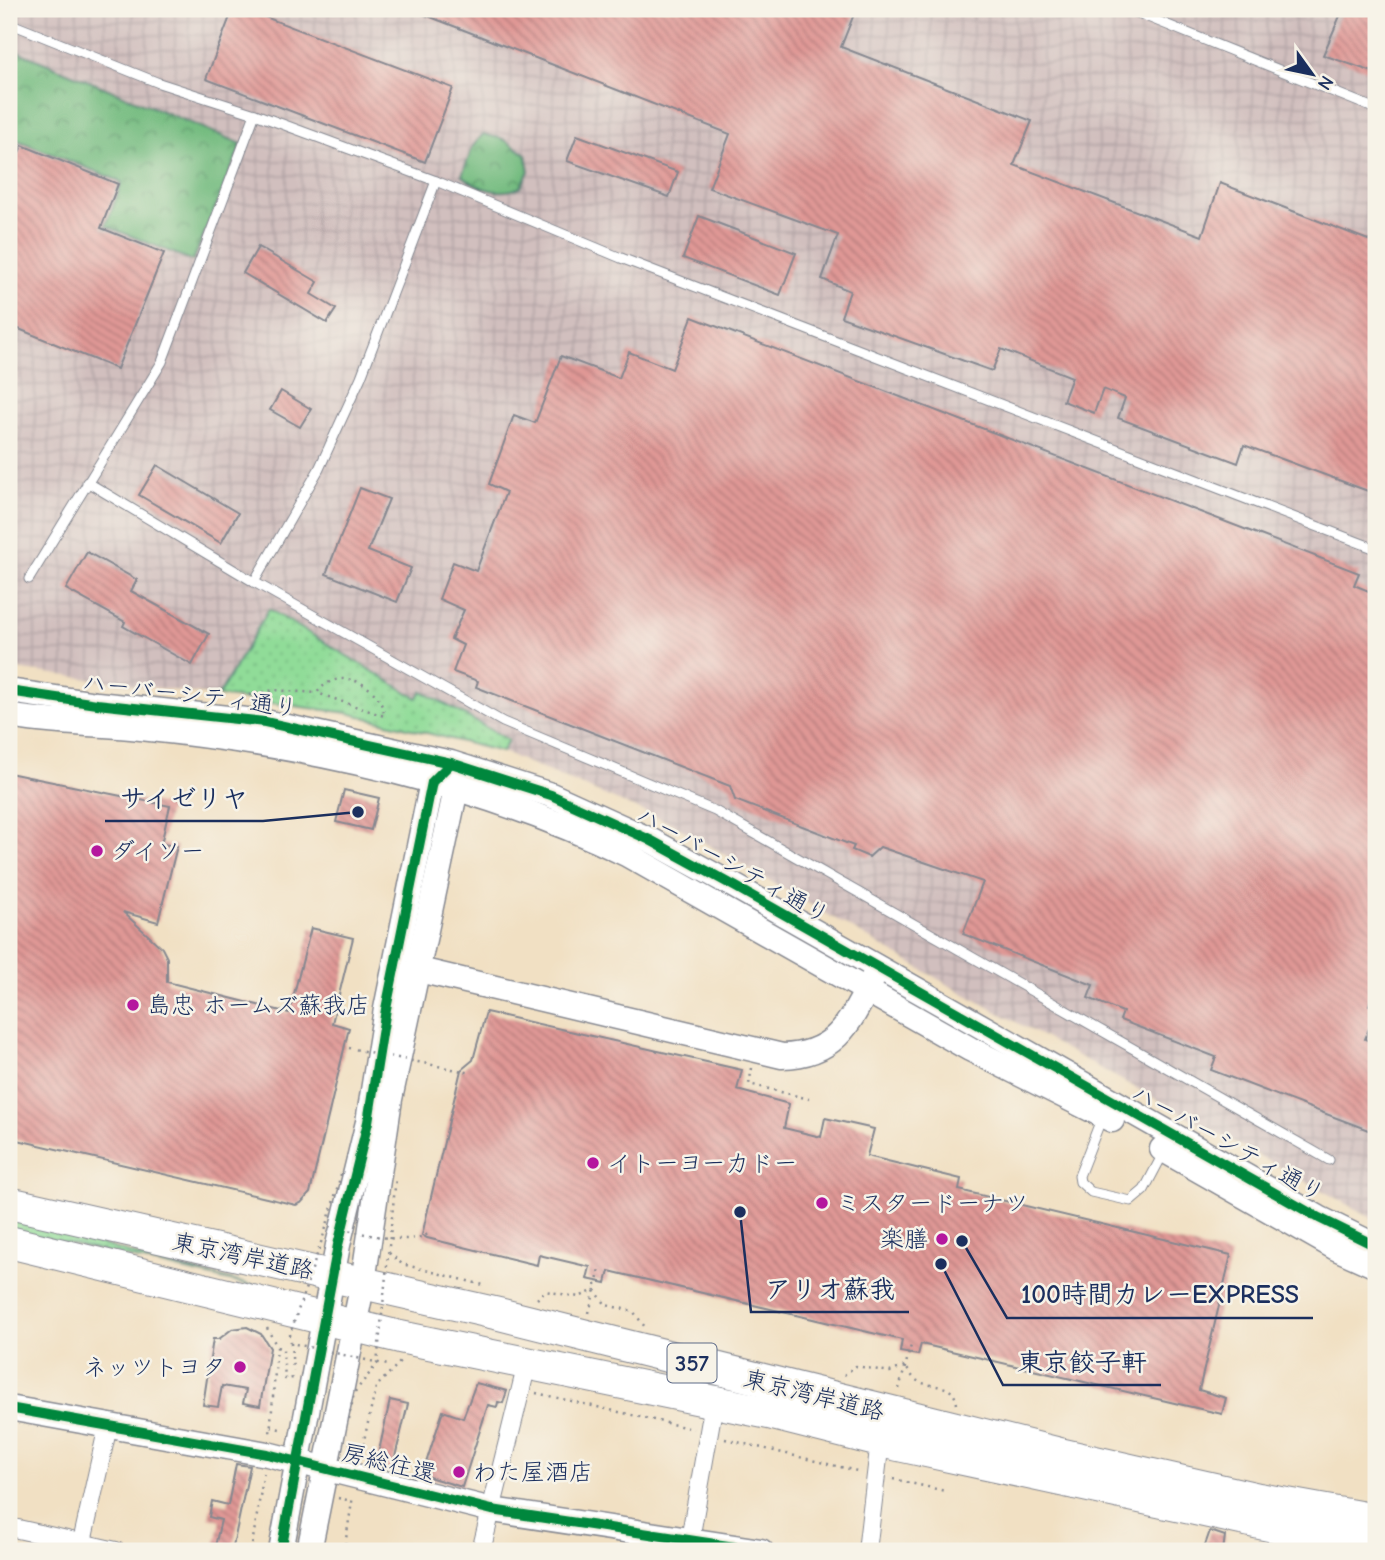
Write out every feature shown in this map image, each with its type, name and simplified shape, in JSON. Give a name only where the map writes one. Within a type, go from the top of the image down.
[{"type":"highway","name":"東京湾岸道路","points":[[9,1203],[363,1282],[1035,1449],[1259,1499],[1376,1520]]},
{"type":"highway","name":"東京湾岸道路","points":[[9,1242],[355,1326],[530,1378],[708,1417],[880,1441],[1361,1548]]},
{"type":"street","name":"ハーバーシティ通り","points":[[9,691],[97,704],[265,722],[451,763],[551,795],[638,835],[736,887],[970,1049],[1103,1115],[1336,1248],[1376,1266]]},
{"type":"street","name":"ハーバーシティ通り","points":[[9,716],[141,728],[264,745],[492,798],[596,839],[873,980],[1318,1218],[1376,1246]]},
{"type":"street","points":[[281,1551],[332,1275],[368,1122],[386,1009],[432,782],[451,763]]},
{"type":"street","points":[[309,1551],[363,1282],[390,1099],[456,789],[451,763]]},
{"type":"street","points":[[419,970],[782,1056],[800,1055],[831,1042],[850,1022],[873,980]]},
{"type":"street","points":[[481,1551],[530,1378]]},
{"type":"street","name":"房総往還","points":[[9,1408],[297,1461],[492,1510],[689,1546],[761,1551]]},
{"type":"street","points":[[689,1546],[708,1417]]},
{"type":"street","points":[[81,1547],[108,1426]]},
{"type":"street","points":[[867,1551],[880,1441]]},
{"type":"street","points":[[318,1513],[322,1528],[321,1551]]},
{"type":"street","points":[[9,1527],[81,1547],[116,1551]]},
{"type":"lane","points":[[1128,9],[1376,109]]},
{"type":"lane","points":[[9,23],[159,83],[255,114],[436,181],[659,273],[1376,549]]},
{"type":"lane","points":[[29,579],[162,362],[255,114]]},
{"type":"lane","points":[[254,582],[319,469],[362,377],[436,181]]},
{"type":"lane","points":[[87,482],[254,582],[503,722],[715,811],[1329,1160]]},
{"type":"lane","points":[[1103,1115],[1079,1175],[1080,1182],[1091,1192],[1131,1201],[1144,1189],[1165,1151]]},
{"type":"path","points":[[242,696],[274,690],[317,693],[344,705],[384,716],[376,692],[363,683],[338,680],[322,687],[317,693]]},
{"type":"path","points":[[349,1048],[472,1073]]},
{"type":"path","points":[[414,1063],[416,1051]]},
{"type":"path","points":[[753,1064],[750,1084],[809,1099]]},
{"type":"path","points":[[277,1347],[283,1349],[285,1379],[294,1378],[290,1334],[327,1225],[341,1174]]},
{"type":"path","points":[[349,1419],[354,1393],[377,1364],[396,1177],[390,1183],[388,1195]]},
{"type":"path","points":[[327,1225],[388,1238],[421,1238],[428,1234]]},
{"type":"path","points":[[384,1230],[385,1248],[402,1264],[496,1288]]},
{"type":"path","points":[[600,1269],[589,1313],[601,1316]]},
{"type":"path","points":[[550,1302],[537,1299],[545,1291],[579,1297],[595,1290]]},
{"type":"path","points":[[595,1290],[606,1305],[633,1311],[645,1327],[634,1325]]},
{"type":"path","points":[[266,1326],[277,1347],[269,1440]]},
{"type":"path","points":[[897,1396],[912,1342]]},
{"type":"path","points":[[291,1343],[388,1365]]},
{"type":"path","points":[[363,1446],[376,1387],[401,1361]]},
{"type":"path","points":[[840,1381],[849,1369],[856,1366],[890,1372],[905,1366]]},
{"type":"path","points":[[905,1366],[917,1380],[947,1387],[953,1392],[957,1408],[945,1405]]},
{"type":"path","points":[[530,1378],[708,1417]]},
{"type":"path","points":[[722,1438],[866,1473]]},
{"type":"path","points":[[251,1551],[265,1469]]},
{"type":"path","points":[[890,1479],[946,1491]]},
{"type":"path","points":[[344,1551],[354,1489]]},
{"type":"shaded area","points":[[9,9],[1376,9],[1376,1220],[945,983],[671,823],[502,752],[508,740],[422,691],[417,698],[269,608],[217,696],[9,668]]},
{"type":"green space","points":[[9,48],[242,144],[193,261],[106,226],[122,182],[15,139],[9,154]]},
{"type":"green space","points":[[483,134],[503,139],[526,154],[529,171],[521,187],[506,191],[490,190],[462,175],[473,146]]},
{"type":"green space","points":[[269,609],[417,698],[422,691],[508,740],[502,752],[348,713],[218,696]]},
{"type":"green space","points":[[9,1215],[155,1261],[278,1292],[9,1230]]},
{"type":"building","points":[[233,9],[244,9],[453,88],[425,162],[206,79]]},
{"type":"building","points":[[410,9],[856,9],[841,47],[1032,121],[1014,165],[1202,236],[1220,183],[1376,243],[1376,494],[1244,445],[1238,463],[1118,418],[1125,398],[1103,389],[1094,413],[1063,401],[1072,377],[1001,349],[992,371],[841,317],[850,291],[822,279],[838,235],[709,188],[730,134]]},
{"type":"building","points":[[1343,9],[1376,9],[1376,73],[1323,55]]},
{"type":"building","points":[[577,135],[678,172],[669,197],[567,161]]},
{"type":"building","points":[[22,145],[118,184],[101,228],[164,253],[117,369],[9,325],[9,178]]},
{"type":"building","points":[[699,216],[796,253],[780,295],[683,258]]},
{"type":"building","points":[[258,247],[318,282],[311,294],[336,309],[327,323],[243,273]]},
{"type":"building","points":[[692,317],[1359,573],[1354,585],[1376,594],[1376,987],[1369,1005],[1376,1011],[1365,1039],[1376,1044],[1376,1133],[1211,1070],[1216,1057],[1120,1020],[1123,1012],[1088,998],[1093,985],[963,934],[983,882],[880,847],[869,857],[852,850],[854,846],[735,800],[730,786],[476,687],[478,681],[453,672],[463,645],[451,639],[464,610],[439,599],[453,562],[476,571],[506,492],[489,484],[514,415],[535,423],[561,356],[619,378],[629,352],[672,369]]},
{"type":"building","points":[[281,391],[311,409],[300,427],[270,410]]},
{"type":"building","points":[[157,465],[238,513],[221,543],[139,495]]},
{"type":"building","points":[[360,488],[389,499],[368,551],[411,568],[397,602],[326,574]]},
{"type":"building","points":[[87,552],[137,580],[131,591],[209,634],[192,665],[123,626],[125,622],[66,589]]},
{"type":"building","name":"島忠 ホームズ蘇我店","points":[[9,773],[170,806],[161,844],[177,846],[158,922],[123,912],[162,948],[167,958],[167,982],[289,1013],[311,928],[353,938],[332,1023],[349,1028],[310,1193],[301,1203],[296,1205],[9,1138]]},
{"type":"building","points":[[344,790],[379,798],[371,830],[336,822]]},
{"type":"building","points":[[486,1012],[742,1070],[737,1090],[789,1104],[784,1128],[821,1137],[825,1118],[874,1129],[867,1156],[961,1179],[959,1190],[1231,1255],[1199,1390],[1226,1398],[1222,1414],[921,1344],[918,1355],[900,1352],[902,1340],[609,1271],[606,1283],[587,1279],[590,1267],[539,1255],[537,1265],[427,1238],[422,1235],[461,1070],[473,1060]]},
{"type":"building","points":[[247,1327],[261,1334],[270,1348],[260,1406],[243,1403],[246,1390],[222,1386],[218,1407],[203,1405],[213,1339],[219,1339],[232,1329]]},
{"type":"building","points":[[476,1383],[507,1391],[503,1403],[498,1402],[497,1407],[488,1405],[462,1487],[422,1475],[443,1411],[463,1418]]},
{"type":"building","points":[[390,1400],[408,1404],[392,1469],[376,1465]]},
{"type":"building","points":[[236,1464],[250,1466],[232,1551],[214,1551],[221,1520],[209,1517],[212,1501],[228,1505]]},
{"type":"building","points":[[1210,1531],[1225,1536],[1223,1551],[1203,1551]]},
{"type":"cycle path","points":[[9,691],[97,704],[265,722],[451,763],[551,795],[650,840],[736,887],[1319,1218],[1376,1246]]},
{"type":"cycle path","points":[[281,1551],[338,1245],[368,1122],[386,1009],[432,782],[451,763]]},
{"type":"cycle path","points":[[9,1408],[267,1454],[492,1510],[761,1551]]},
{"type":"place","name":"サイゼリヤ","points":[[358,812]]},
{"type":"place","name":"ダイソー","points":[[97,851]]},
{"type":"place","name":"島忠 ホームズ蘇我店","points":[[133,1005]]},
{"type":"place","name":"イトーヨーカドー","points":[[593,1163]]},
{"type":"place","name":"ミスタードーナツ","points":[[822,1203]]},
{"type":"place","name":"アリオ蘇我","points":[[740,1212]]},
{"type":"place","name":"楽膳","points":[[942,1239]]},
{"type":"place","name":"100時間カレーEXPRESS","points":[[962,1241]]},
{"type":"place","name":"東京餃子軒","points":[[941,1264]]},
{"type":"place","name":"ネッツトヨタ","points":[[240,1367]]},
{"type":"place","name":"わた屋酒店","points":[[459,1472]]}]
